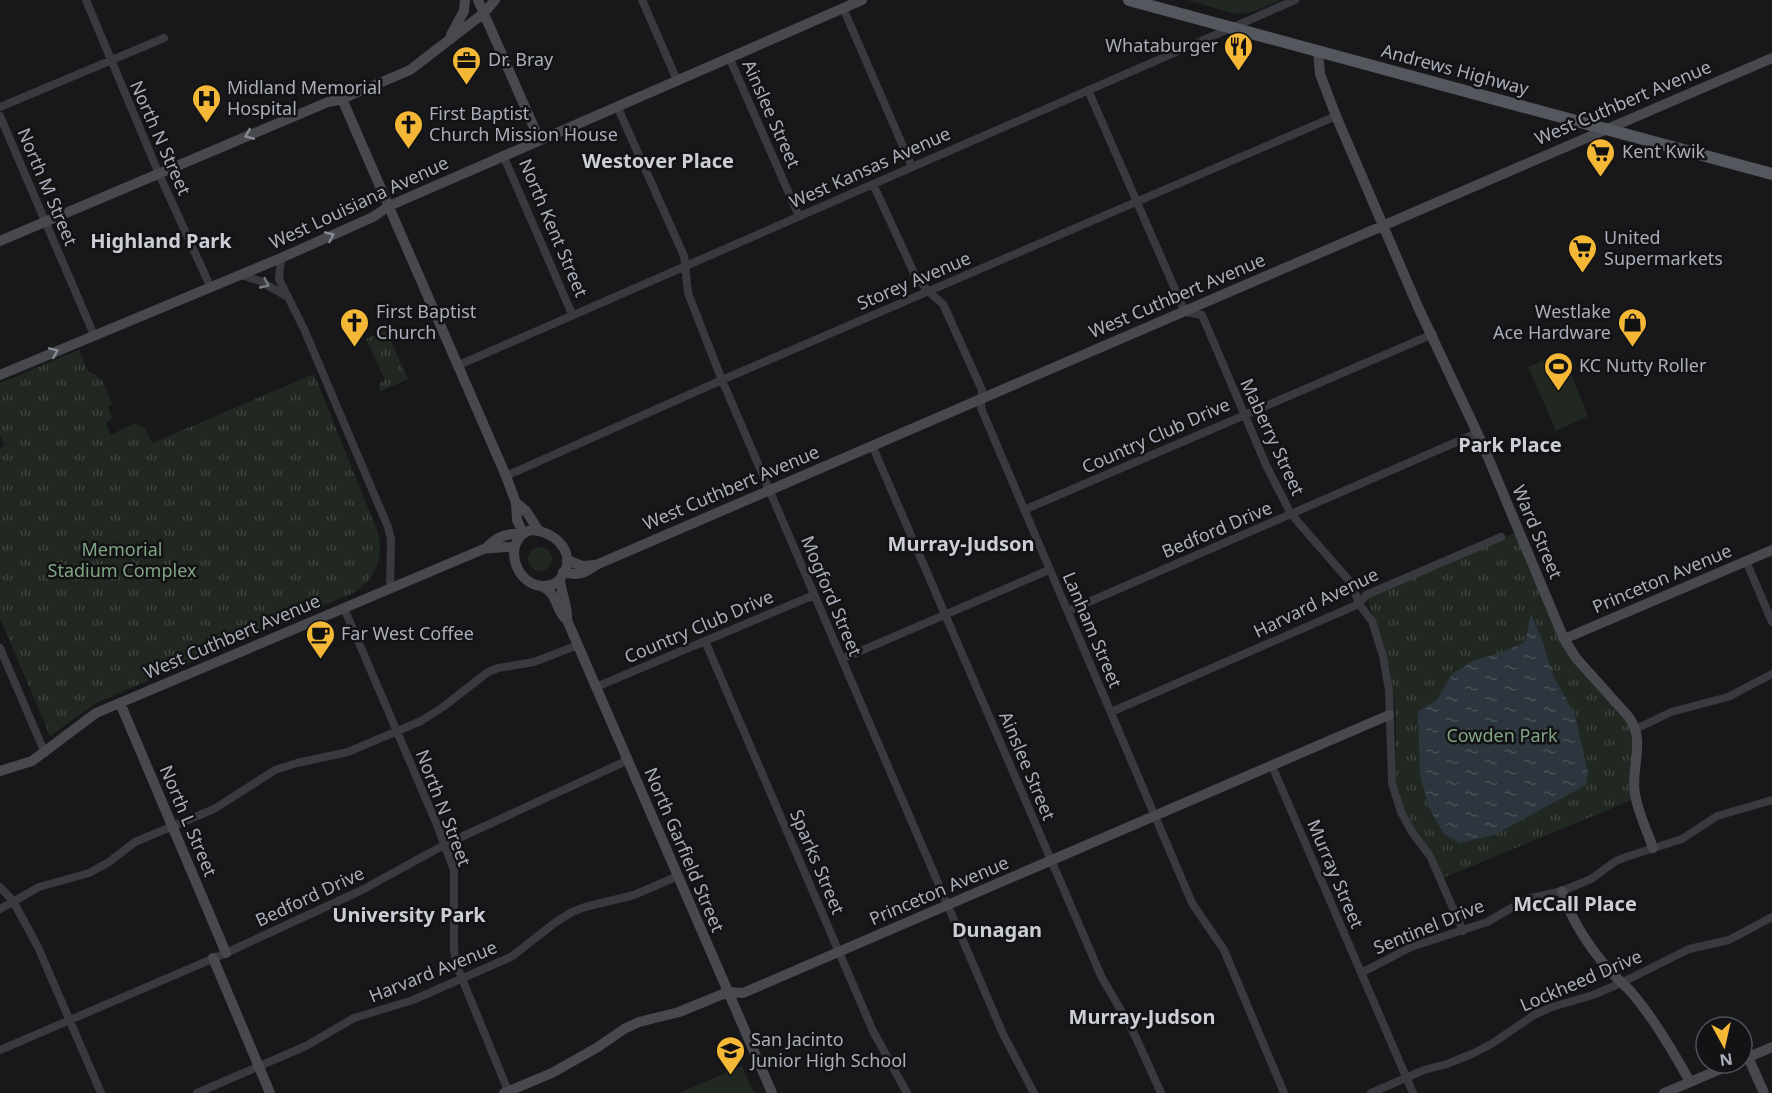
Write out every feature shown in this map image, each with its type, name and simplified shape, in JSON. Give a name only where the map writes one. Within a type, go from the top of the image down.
[{"type":"main road","name":"Andrews Highway","points":[[1129,0],[1772,174]]},
{"type":"street","name":"North N Street","points":[[86,0],[159,174],[211,288]]},
{"type":"street","points":[[447,41],[464,11],[465,0]]},
{"type":"street","name":"North Kent Street","points":[[478,0],[539,139]]},
{"type":"street","points":[[0,241],[328,102],[342,99],[410,70],[484,13],[495,0]]},
{"type":"street","points":[[642,0],[677,80]]},
{"type":"street","name":"West Louisiana Avenue","points":[[0,375],[281,258],[373,217],[388,206],[862,0]]},
{"type":"street","name":"West Kansas Avenue","points":[[459,366],[572,314],[1294,0]]},
{"type":"street","points":[[843,8],[912,167]]},
{"type":"street","points":[[0,107],[164,38]]},
{"type":"street","name":"Ward Street","points":[[1318,52],[1320,74],[1336,116],[1418,307],[1433,334],[1477,433],[1564,639],[1576,658],[1628,716],[1635,729]]},
{"type":"street","name":"Ainslee Street","points":[[729,57],[799,216]]},
{"type":"street","name":"West Cuthbert Avenue","points":[[561,576],[586,573],[596,565],[769,489],[1772,58]]},
{"type":"street","points":[[1088,90],[1185,312]]},
{"type":"street","points":[[342,99],[506,476],[516,502],[517,520],[522,533]]},
{"type":"street","name":"Mogford Street","points":[[617,106],[684,256],[688,293],[722,380],[1003,1034],[1034,1093]]},
{"type":"street","name":"North M Street","points":[[0,116],[94,335]]},
{"type":"street","name":"Storey Avenue","points":[[506,476],[722,380],[1336,116]]},
{"type":"street","name":"North Kent Street","points":[[503,155],[572,314]]},
{"type":"street","name":"Lanham Street","points":[[873,184],[914,273],[928,291],[943,304],[982,390],[981,408],[1192,903],[1224,950],[1284,1093]]},
{"type":"street","points":[[281,258],[279,274],[287,297],[297,312],[388,527],[391,539],[390,589]]},
{"type":"street","points":[[241,275],[264,283],[287,297]]},
{"type":"street","name":"Maberry Street","points":[[1185,312],[1202,315],[1266,465],[1291,514],[1352,584],[1359,604],[1372,621],[1383,656],[1389,690],[1392,783],[1395,797],[1412,832],[1430,855],[1463,931]]},
{"type":"street","name":"Country Club Drive","points":[[1024,510],[1433,334]]},
{"type":"street","name":"Bedford Drive","points":[[1068,611],[1477,433]]},
{"type":"street","name":"Ainslee Street","points":[[872,445],[1102,978],[1132,1029],[1161,1093]]},
{"type":"street","points":[[516,502],[526,511],[539,531]]},
{"type":"street","points":[[539,531],[552,535],[563,546],[567,560],[561,576],[561,592],[568,607],[567,620],[561,615],[551,591],[525,580],[519,574],[514,548],[517,538],[522,533],[539,531]]},
{"type":"street","name":"West Cuthbert Avenue","points":[[0,771],[32,761],[96,713],[486,548],[494,539],[510,533],[522,533]]},
{"type":"street","name":"Harvard Avenue","points":[[1111,712],[1359,604],[1366,595],[1502,537]]},
{"type":"street","name":"West Cuthbert Avenue","points":[[486,548],[495,549],[507,546],[514,548]]},
{"type":"street","name":"Princeton Avenue","points":[[1564,639],[1772,550]]},
{"type":"street","points":[[567,560],[582,566],[596,565]]},
{"type":"street","points":[[1746,561],[1772,622]]},
{"type":"street","points":[[842,658],[1049,570]]},
{"type":"street","points":[[542,586],[550,585],[561,576]]},
{"type":"street","name":"Country Club Drive","points":[[596,687],[814,595]]},
{"type":"street","name":"North N Street","points":[[344,608],[454,870],[456,964],[507,1092]]},
{"type":"street","name":"North Garfield Street","points":[[567,620],[772,1093]]},
{"type":"street","name":"Sparks Street","points":[[705,641],[873,1031],[907,1093]]},
{"type":"street","points":[[0,909],[39,887],[89,873],[109,862],[135,842],[214,809],[275,770],[348,752],[421,721],[488,672],[534,662],[578,645]]},
{"type":"street","points":[[0,648],[45,753]]},
{"type":"street","points":[[1653,848],[1634,793],[1638,747],[1635,729],[1671,712],[1728,698],[1772,674]]},
{"type":"street","name":"North L Street","points":[[120,703],[226,953]]},
{"type":"street","name":"Princeton Avenue","points":[[507,1092],[577,1059],[624,1029],[649,1019],[687,1009],[728,992],[743,993],[1389,715]]},
{"type":"street","name":"Bedford Drive","points":[[0,1050],[226,953],[362,890],[444,846],[628,760]]},
{"type":"street","name":"Murray Street","points":[[1272,766],[1413,1093]]},
{"type":"street","name":"Sentinel Drive","points":[[1361,973],[1419,944],[1487,922],[1527,899],[1562,891],[1591,879],[1616,861],[1682,839],[1717,816],[1772,800]]},
{"type":"street","name":"Harvard Avenue","points":[[197,1093],[306,1046],[354,1018],[412,1000],[511,957],[572,912],[634,895],[678,876]]},
{"type":"street","points":[[0,887],[13,901],[38,947],[101,1093]]},
{"type":"street","points":[[1562,891],[1567,906],[1585,938],[1609,970],[1631,991],[1658,1029],[1690,1082]]},
{"type":"street","name":"Lockheed Drive","points":[[1371,1093],[1474,1053],[1534,1015],[1552,1007],[1593,995],[1622,983],[1676,954],[1695,947],[1729,940],[1772,917]]},
{"type":"street","points":[[213,958],[270,1093]]},
{"type":"street","points":[[1754,1054],[1772,1047]]},
{"type":"street","points":[[1664,1093],[1707,1075]]},
{"type":"street","points":[[1754,1075],[1764,1093]]},
{"type":"green space","points":[[1187,0],[1280,0],[1253,12],[1236,14]]},
{"type":"green space","points":[[386,330],[408,379],[381,391],[378,384],[385,380],[366,339]]},
{"type":"green space","name":"Memorial Stadium Complex","points":[[79,350],[88,371],[102,379],[112,404],[108,407],[112,418],[106,423],[110,435],[136,423],[146,429],[152,443],[314,374],[377,530],[380,549],[373,574],[361,588],[353,593],[96,703],[50,736],[0,618],[0,448],[5,446],[0,435],[0,383]]},
{"type":"green space","name":"KC Nutty Roller","points":[[1562,352],[1588,416],[1556,431],[1528,367]]},
{"type":"green space","name":"Cowden Park","points":[[1519,531],[1560,629],[1635,726],[1634,799],[1443,878],[1416,834],[1400,799],[1397,787],[1396,727],[1391,676],[1384,646],[1366,598]]},
{"type":"green space","points":[[540,547],[549,550],[552,559],[549,568],[540,571],[531,568],[528,559],[531,550]]},
{"type":"green space","name":"San Jacinto Junior High School","points":[[742,1066],[754,1093],[679,1093]]},
{"type":"water","points":[[1531,615],[1541,637],[1553,675],[1575,715],[1588,773],[1586,785],[1494,835],[1460,843],[1444,834],[1428,806],[1420,774],[1418,711],[1437,700],[1452,674],[1474,660],[1501,653],[1525,642]]},
{"type":"place","name":"Whataburger","points":[[1239,72]]},
{"type":"place","name":"Dr. Bray","points":[[467,86]]},
{"type":"place","name":"Midland Memorial Hospital","points":[[206,124]]},
{"type":"place","name":"First Baptist Church Mission House","points":[[408,150]]},
{"type":"place","name":"Kent Kwik","points":[[1601,178]]},
{"type":"place","name":"United Supermarkets","points":[[1583,274]]},
{"type":"place","name":"First Baptist Church","points":[[355,348]]},
{"type":"place","name":"Westlake Ace Hardware","points":[[1632,348]]},
{"type":"place","name":"KC Nutty Roller","points":[[1558,392]]},
{"type":"place","name":"Far West Coffee","points":[[320,660]]},
{"type":"place","name":"San Jacinto Junior High School","points":[[730,1076]]},
{"type":"district","name":"Westover Place","points":[[658,161]]},
{"type":"district","name":"Highland Park","points":[[161,241]]},
{"type":"district","name":"Park Place","points":[[1510,445]]},
{"type":"district","name":"Murray-Judson","points":[[961,544]]},
{"type":"district","name":"McCall Place","points":[[1575,904]]},
{"type":"district","name":"University Park","points":[[409,915]]},
{"type":"district","name":"Dunagan","points":[[997,930]]},
{"type":"district","name":"Murray-Judson","points":[[1142,1017]]}]
